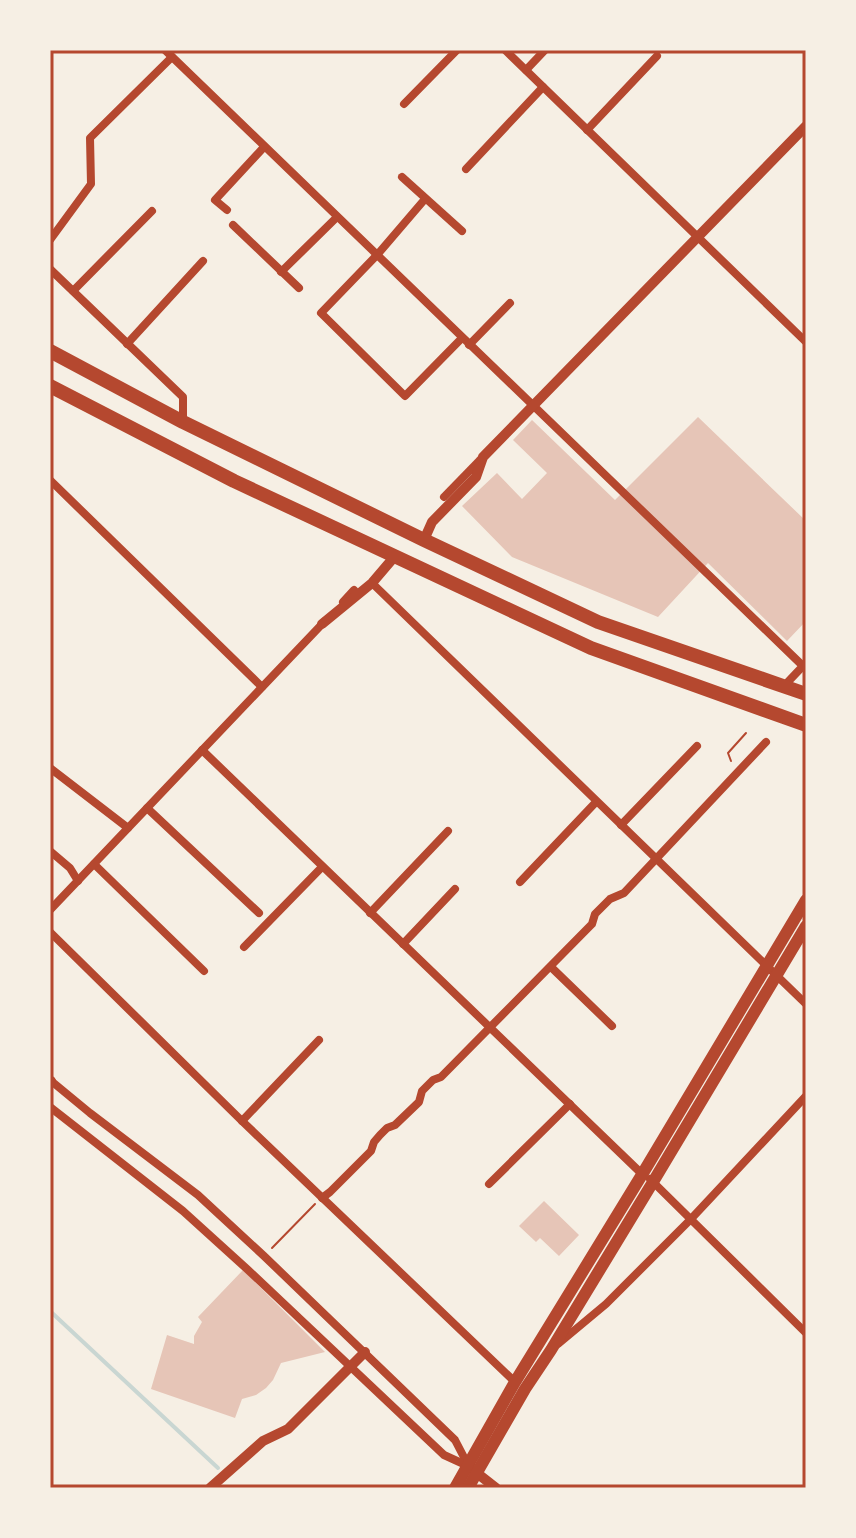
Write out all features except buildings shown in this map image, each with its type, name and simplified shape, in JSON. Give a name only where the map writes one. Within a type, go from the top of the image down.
[{"type":"highway","points":[[50,351],[183,422],[598,622],[806,694]]},
{"type":"highway","points":[[50,386],[234,481],[591,648],[806,725]]},
{"type":"main road","points":[[455,1488],[473,1469],[551,1350],[646,1176],[806,900]]},
{"type":"main road","points":[[468,1488],[473,1469],[515,1382],[806,926]]},
{"type":"street","points":[[404,104],[457,50]]},
{"type":"street","points":[[505,50],[806,342]]},
{"type":"street","points":[[526,70],[545,50]]},
{"type":"street","points":[[50,240],[91,184],[90,138],[168,54],[803,666],[784,686]]},
{"type":"street","points":[[587,130],[657,56]]},
{"type":"street","points":[[466,169],[543,87]]},
{"type":"street","points":[[444,497],[806,126]]},
{"type":"street","points":[[227,210],[215,200],[264,147]]},
{"type":"street","points":[[402,177],[462,231]]},
{"type":"street","points":[[425,199],[321,313],[405,396],[510,303]]},
{"type":"street","points":[[73,291],[152,211]]},
{"type":"street","points":[[281,272],[337,217]]},
{"type":"street","points":[[233,225],[299,288]]},
{"type":"street","points":[[127,344],[203,261]]},
{"type":"street","points":[[50,269],[183,397],[183,422]]},
{"type":"street","points":[[424,540],[432,522],[476,477],[483,457]]},
{"type":"street","points":[[50,480],[262,687]]},
{"type":"street","points":[[322,624],[372,583],[395,556]]},
{"type":"street","points":[[372,583],[806,1004]]},
{"type":"street","points":[[50,910],[354,590]]},
{"type":"street","points":[[322,1198],[371,1151],[374,1142],[387,1128],[395,1125],[419,1102],[422,1091],[441,1077],[551,967],[592,924],[595,914],[610,899],[624,893],[766,742]]},
{"type":"street","points":[[621,825],[697,746]]},
{"type":"street","points":[[202,750],[806,1333]]},
{"type":"street","points":[[50,768],[128,828]]},
{"type":"street","points":[[520,882],[596,802]]},
{"type":"street","points":[[147,808],[259,913]]},
{"type":"street","points":[[370,913],[448,831]]},
{"type":"street","points":[[50,851],[70,868],[78,881]]},
{"type":"street","points":[[94,864],[204,971]]},
{"type":"street","points":[[244,947],[322,867]]},
{"type":"street","points":[[403,944],[455,889]]},
{"type":"street","points":[[50,932],[515,1382]]},
{"type":"street","points":[[551,967],[612,1026]]},
{"type":"street","points":[[242,1121],[319,1040]]},
{"type":"street","points":[[50,1081],[198,1195],[455,1440],[473,1469]]},
{"type":"street","points":[[551,1350],[606,1304],[806,1096]]},
{"type":"street","points":[[489,1184],[570,1104]]},
{"type":"street","points":[[50,1107],[183,1211],[444,1455],[473,1469],[496,1488]]},
{"type":"street","points":[[210,1488],[263,1441],[288,1429],[365,1352]]},
{"type":"path","points":[[737,773],[728,753],[746,733]]},
{"type":"path","points":[[264,1256],[322,1198]]},
{"type":"waterway","points":[[50,1311],[218,1468]]}]
